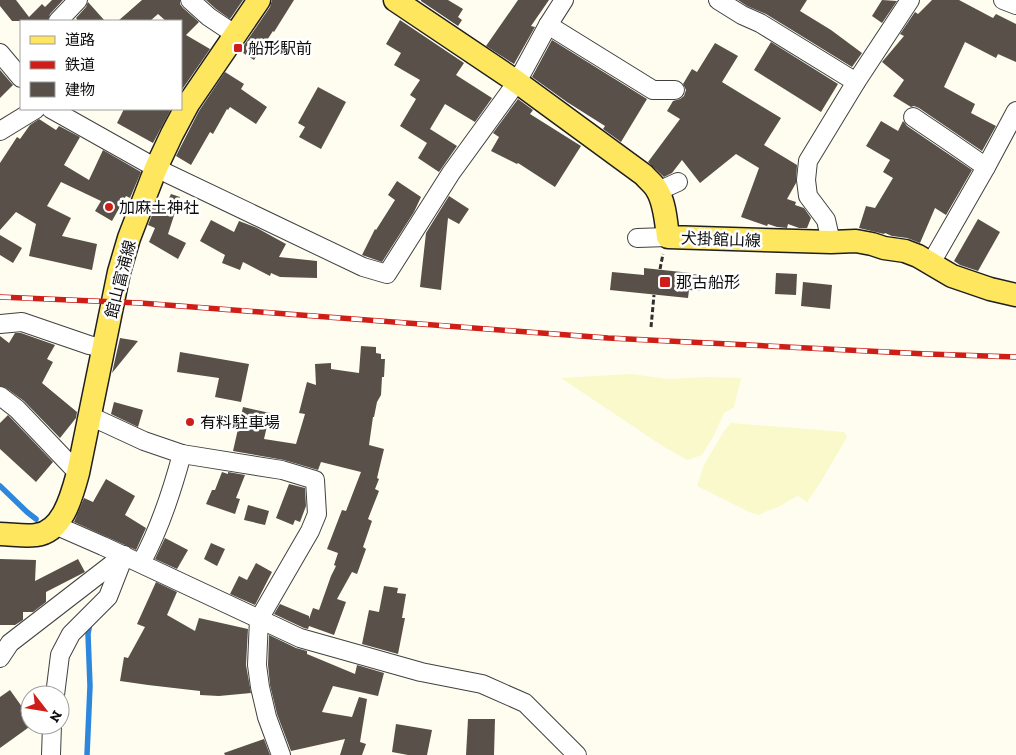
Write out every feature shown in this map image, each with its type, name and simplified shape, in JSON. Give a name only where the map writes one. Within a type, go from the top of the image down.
[{"type":"main road","name":"館山富浦線","points":[[55,525],[65,512],[70,501],[78,473],[119,272],[129,238],[156,168],[188,104],[259,0]]},
{"type":"main road","name":"犬掛館山線","points":[[395,0],[517,82],[644,175],[654,186],[668,186],[663,208],[668,237],[831,242],[856,241],[884,248],[905,250],[952,276],[972,284],[1016,295]]},
{"type":"main road","points":[[0,534],[36,535],[47,532],[55,525]]},
{"type":"street","points":[[190,0],[209,17],[236,35]]},
{"type":"street","points":[[63,112],[156,168],[363,268],[387,274],[451,173],[517,82],[564,0]]},
{"type":"street","points":[[718,0],[742,15],[760,23],[856,82]]},
{"type":"street","points":[[1003,0],[1016,5]]},
{"type":"street","points":[[831,242],[826,220],[808,196],[806,180],[808,161],[908,1]]},
{"type":"street","points":[[59,20],[71,3]]},
{"type":"street","points":[[548,25],[653,90],[675,90]]},
{"type":"street","points":[[0,53],[19,69]]},
{"type":"street","points":[[0,131],[34,110]]},
{"type":"street","points":[[931,263],[1016,110]]},
{"type":"street","points":[[912,117],[986,167]]},
{"type":"street","points":[[637,238],[668,237]]},
{"type":"street","points":[[0,324],[22,322],[88,345],[103,348]]},
{"type":"street","points":[[0,396],[17,409],[78,473]]},
{"type":"street","points":[[90,416],[144,441],[182,454],[282,470],[315,480],[317,514],[310,531],[259,619],[257,665],[260,687],[267,717],[280,755]]},
{"type":"street","points":[[141,563],[169,499],[182,454]]},
{"type":"street","points":[[55,525],[124,555],[300,638],[421,672],[482,684],[525,703],[577,755]]},
{"type":"street","points":[[0,658],[10,643],[124,555]]},
{"type":"street","points":[[56,685],[60,655],[71,634],[108,597],[124,555]]},
{"type":"street","points":[[51,755],[52,735]]},
{"type":"path","points":[[651,327],[654,295]]},
{"type":"green space","points":[[631,374],[669,379],[741,378],[734,407],[724,413],[702,455],[687,460],[661,445],[561,378]]},
{"type":"green space","points":[[731,423],[844,432],[847,437],[807,502],[798,496],[759,515],[749,512],[697,486],[704,465],[724,431]]},
{"type":"building","points":[[0,0],[16,0],[29,17],[42,4],[45,7],[52,0],[63,0],[50,14],[48,20],[12,21],[0,6]]},
{"type":"building","points":[[142,0],[180,0],[183,8],[199,22],[186,35],[210,49],[182,90],[182,20],[165,20],[158,14],[151,20],[119,20]]},
{"type":"building","points":[[206,0],[243,0],[230,19]]},
{"type":"building","points":[[272,0],[294,0],[254,60],[240,51],[270,7]]},
{"type":"building","points":[[421,0],[448,0],[463,9],[458,17],[462,20],[458,26]]},
{"type":"building","points":[[518,0],[549,0],[531,26],[535,27],[514,64],[486,46]]},
{"type":"building","points":[[738,0],[807,0],[800,11],[831,30],[862,53],[852,67],[766,14]]},
{"type":"building","points":[[882,0],[897,1],[882,23],[872,16]]},
{"type":"building","points":[[932,0],[959,0],[993,18],[996,14],[1016,24],[1016,62],[998,54],[996,58],[965,42],[944,87],[975,104],[971,113],[996,126],[982,151],[919,108],[911,107],[893,96],[904,80],[882,62],[904,36],[900,34],[915,12],[918,14]]},
{"type":"building","points":[[88,2],[104,20],[77,20],[76,18]]},
{"type":"building","points":[[400,20],[464,63],[456,75],[492,98],[475,122],[445,104],[430,129],[457,146],[439,172],[418,158],[427,143],[400,126],[416,99],[410,95],[420,80],[394,65],[401,53],[386,44]]},
{"type":"building","points":[[552,40],[647,99],[621,142],[603,129],[605,126],[532,77]]},
{"type":"building","points":[[771,42],[838,84],[821,112],[754,70]]},
{"type":"building","points":[[715,43],[738,56],[722,82],[781,118],[764,145],[797,165],[796,183],[787,199],[796,202],[795,205],[804,208],[811,218],[807,228],[799,228],[788,224],[787,228],[768,224],[767,226],[741,217],[759,168],[736,154],[700,183],[682,160],[672,173],[664,177],[648,162],[680,119],[667,111],[673,101],[684,96],[686,90],[683,84],[692,69],[697,72]]},
{"type":"building","points":[[0,70],[13,85],[0,98]]},
{"type":"building","points":[[225,72],[244,84],[241,89],[267,107],[256,124],[230,107],[227,109],[213,134],[210,132],[191,165],[176,156],[199,111]]},
{"type":"building","points":[[318,87],[346,102],[321,149],[299,137],[305,127],[298,123]]},
{"type":"building","points":[[518,99],[533,110],[530,114],[581,146],[555,187],[518,163],[491,151],[499,137],[493,133]]},
{"type":"building","points":[[124,110],[170,110],[153,143],[117,123]]},
{"type":"building","points":[[39,119],[56,130],[59,126],[80,137],[64,165],[89,180],[103,150],[141,172],[130,198],[126,196],[112,221],[95,211],[101,201],[61,182],[47,206],[71,218],[62,236],[97,244],[92,270],[29,256],[36,224],[16,212],[0,230],[0,163],[17,137],[20,139],[30,125]]},
{"type":"building","points":[[881,121],[898,131],[903,121],[907,126],[972,170],[946,215],[935,208],[920,243],[907,238],[859,228],[866,206],[875,208],[893,178],[883,172],[890,160],[866,146]]},
{"type":"building","points":[[397,181],[421,197],[414,212],[382,262],[362,255],[375,229],[395,200],[388,195]]},
{"type":"building","points":[[171,194],[180,197],[168,234],[186,243],[178,259],[149,242],[155,228],[148,225],[156,205],[164,208]]},
{"type":"building","points":[[449,196],[469,209],[459,224],[448,218],[441,290],[420,287],[426,233]]},
{"type":"building","points":[[978,219],[1000,232],[978,271],[954,261]]},
{"type":"building","points":[[211,220],[234,232],[239,221],[257,228],[286,244],[279,257],[317,261],[317,278],[280,277],[271,273],[270,276],[243,262],[240,270],[222,263],[225,255],[200,241]]},
{"type":"building","points":[[0,235],[22,248],[13,263],[0,255]]},
{"type":"building","points":[[644,268],[701,275],[700,291],[689,290],[688,298],[610,290],[612,272],[644,275]]},
{"type":"building","points":[[776,273],[797,274],[796,295],[775,294]]},
{"type":"building","points":[[803,282],[832,285],[830,309],[801,306]]},
{"type":"building","points":[[15,333],[21,333],[55,345],[47,359],[53,362],[42,383],[77,412],[76,418],[60,438],[24,401],[0,386],[0,336],[9,343]]},
{"type":"building","points":[[120,338],[138,341],[112,373]]},
{"type":"building","points":[[361,346],[376,347],[376,353],[381,354],[381,359],[385,359],[381,395],[373,417],[369,445],[384,449],[377,478],[379,479],[375,489],[379,491],[368,519],[372,521],[363,547],[366,549],[357,574],[352,572],[337,599],[346,602],[334,635],[309,626],[308,629],[304,628],[274,614],[280,604],[309,616],[309,619],[313,608],[319,610],[336,566],[334,565],[338,553],[327,549],[342,510],[346,511],[361,472],[321,462],[318,470],[284,460],[233,451],[243,407],[270,413],[264,439],[296,444],[305,414],[299,413],[307,382],[316,385],[315,364],[331,363],[331,369],[359,373]]},
{"type":"building","points":[[180,352],[249,364],[241,402],[215,397],[219,378],[177,372]]},
{"type":"building","points":[[114,402],[143,410],[138,427],[111,414]]},
{"type":"building","points":[[8,415],[53,462],[36,482],[0,449],[0,423]]},
{"type":"building","points":[[222,472],[245,475],[236,498],[240,499],[235,514],[206,504],[212,490],[215,490]]},
{"type":"building","points":[[106,479],[135,496],[125,515],[146,528],[136,550],[74,522],[84,498],[93,502]]},
{"type":"building","points":[[289,484],[305,488],[306,506],[300,522],[295,520],[293,525],[276,518]]},
{"type":"building","points":[[248,505],[269,511],[265,525],[244,520]]},
{"type":"building","points":[[165,538],[188,550],[177,569],[155,559]]},
{"type":"building","points":[[211,543],[225,549],[217,566],[204,559]]},
{"type":"building","points":[[0,559],[36,560],[35,581],[78,559],[85,572],[46,592],[46,602],[33,612],[23,612],[23,620],[15,625],[0,625]]},
{"type":"building","points":[[256,563],[272,572],[255,605],[230,594],[239,576],[247,580]]},
{"type":"building","points":[[156,582],[177,592],[167,615],[195,631],[199,618],[248,629],[246,665],[251,693],[219,696],[200,695],[200,691],[120,681],[124,657],[128,658],[145,627],[137,624]]},
{"type":"building","points":[[384,586],[398,588],[397,593],[406,594],[402,618],[405,618],[398,654],[362,644],[369,610],[379,612]]},
{"type":"building","points":[[269,635],[296,648],[307,651],[307,654],[355,674],[357,665],[384,673],[378,696],[333,686],[322,712],[352,717],[359,697],[367,699],[360,742],[366,744],[362,755],[340,755],[345,739],[291,751],[277,714],[270,685],[268,665]]},
{"type":"building","points":[[10,690],[20,704],[20,734],[0,748],[0,697]]},
{"type":"building","points":[[468,719],[495,719],[494,755],[466,755]]},
{"type":"building","points":[[396,724],[432,730],[427,755],[408,755],[392,752]]},
{"type":"building","points":[[264,739],[270,755],[225,755],[224,753]]},
{"type":"waterway","points":[[0,486],[36,519]]},
{"type":"waterway","points":[[87,755],[90,686],[88,634],[90,623]]},
{"type":"railway","points":[[0,297],[140,303],[608,338],[1016,357]]},
{"type":"place","name":"船形駅前","points":[[238,48]]},
{"type":"place","name":"加麻土神社","points":[[109,207]]},
{"type":"place","name":"那古船形","points":[[665,282]]},
{"type":"place","name":"有料駐車場","points":[[190,422]]}]
